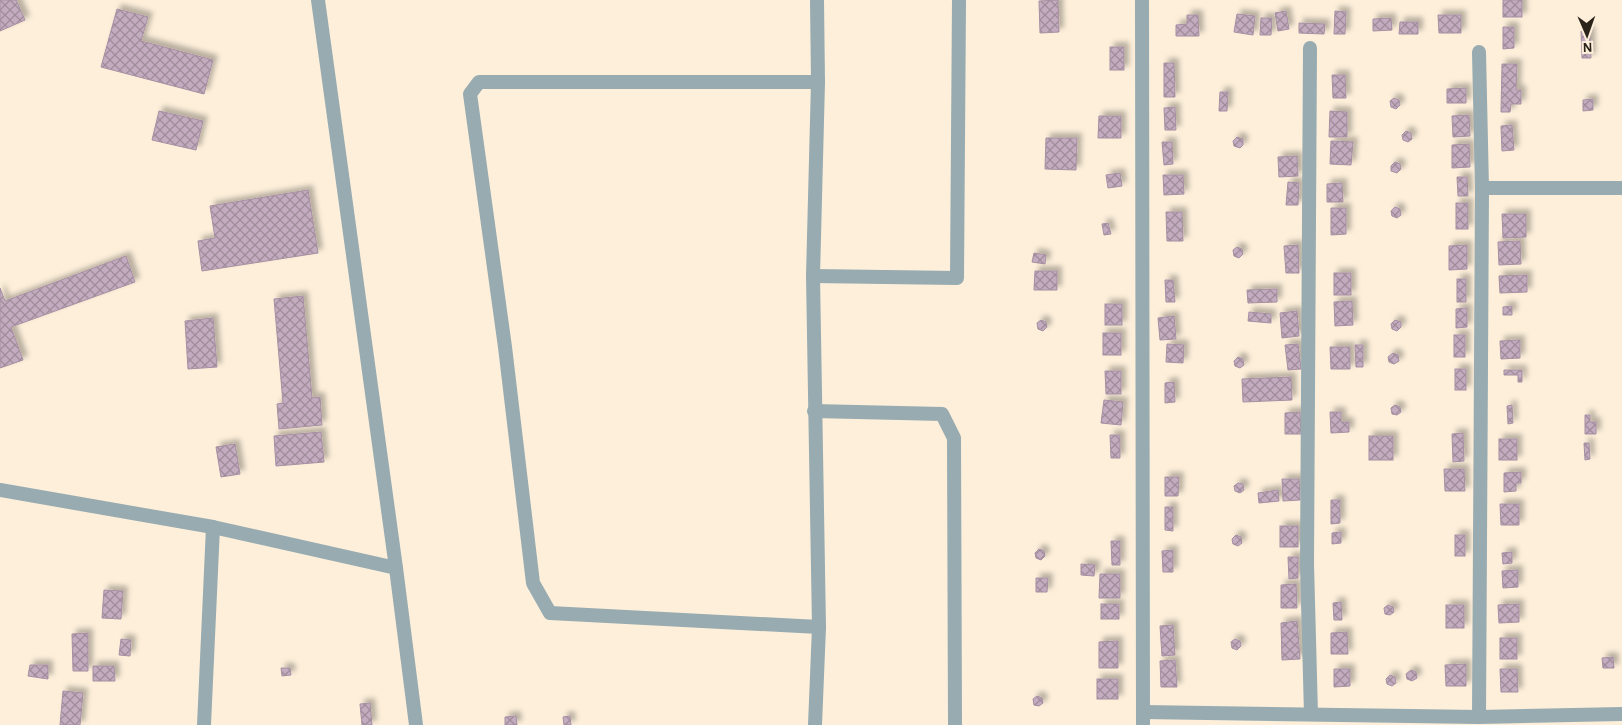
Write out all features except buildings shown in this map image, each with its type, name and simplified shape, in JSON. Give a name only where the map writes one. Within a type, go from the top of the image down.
[{"type":"street","points":[[318,0],[416,725]]},
{"type":"street","points":[[815,725],[818,627],[813,276],[818,82],[817,0]]},
{"type":"street","points":[[813,276],[957,278],[959,0]]},
{"type":"street","points":[[1142,0],[1143,718],[1311,714],[1479,717],[1622,714]]},
{"type":"street","points":[[1310,48],[1307,564],[1311,714]]},
{"type":"street","points":[[1479,52],[1482,188],[1479,717]]},
{"type":"street","points":[[818,82],[479,82],[470,94],[505,348],[533,583],[550,613],[818,627]]},
{"type":"street","points":[[1482,188],[1622,188]]},
{"type":"street","points":[[814,411],[942,414],[954,438],[955,725]]},
{"type":"street","points":[[0,490],[213,527],[396,568]]},
{"type":"street","points":[[204,725],[213,527]]}]
